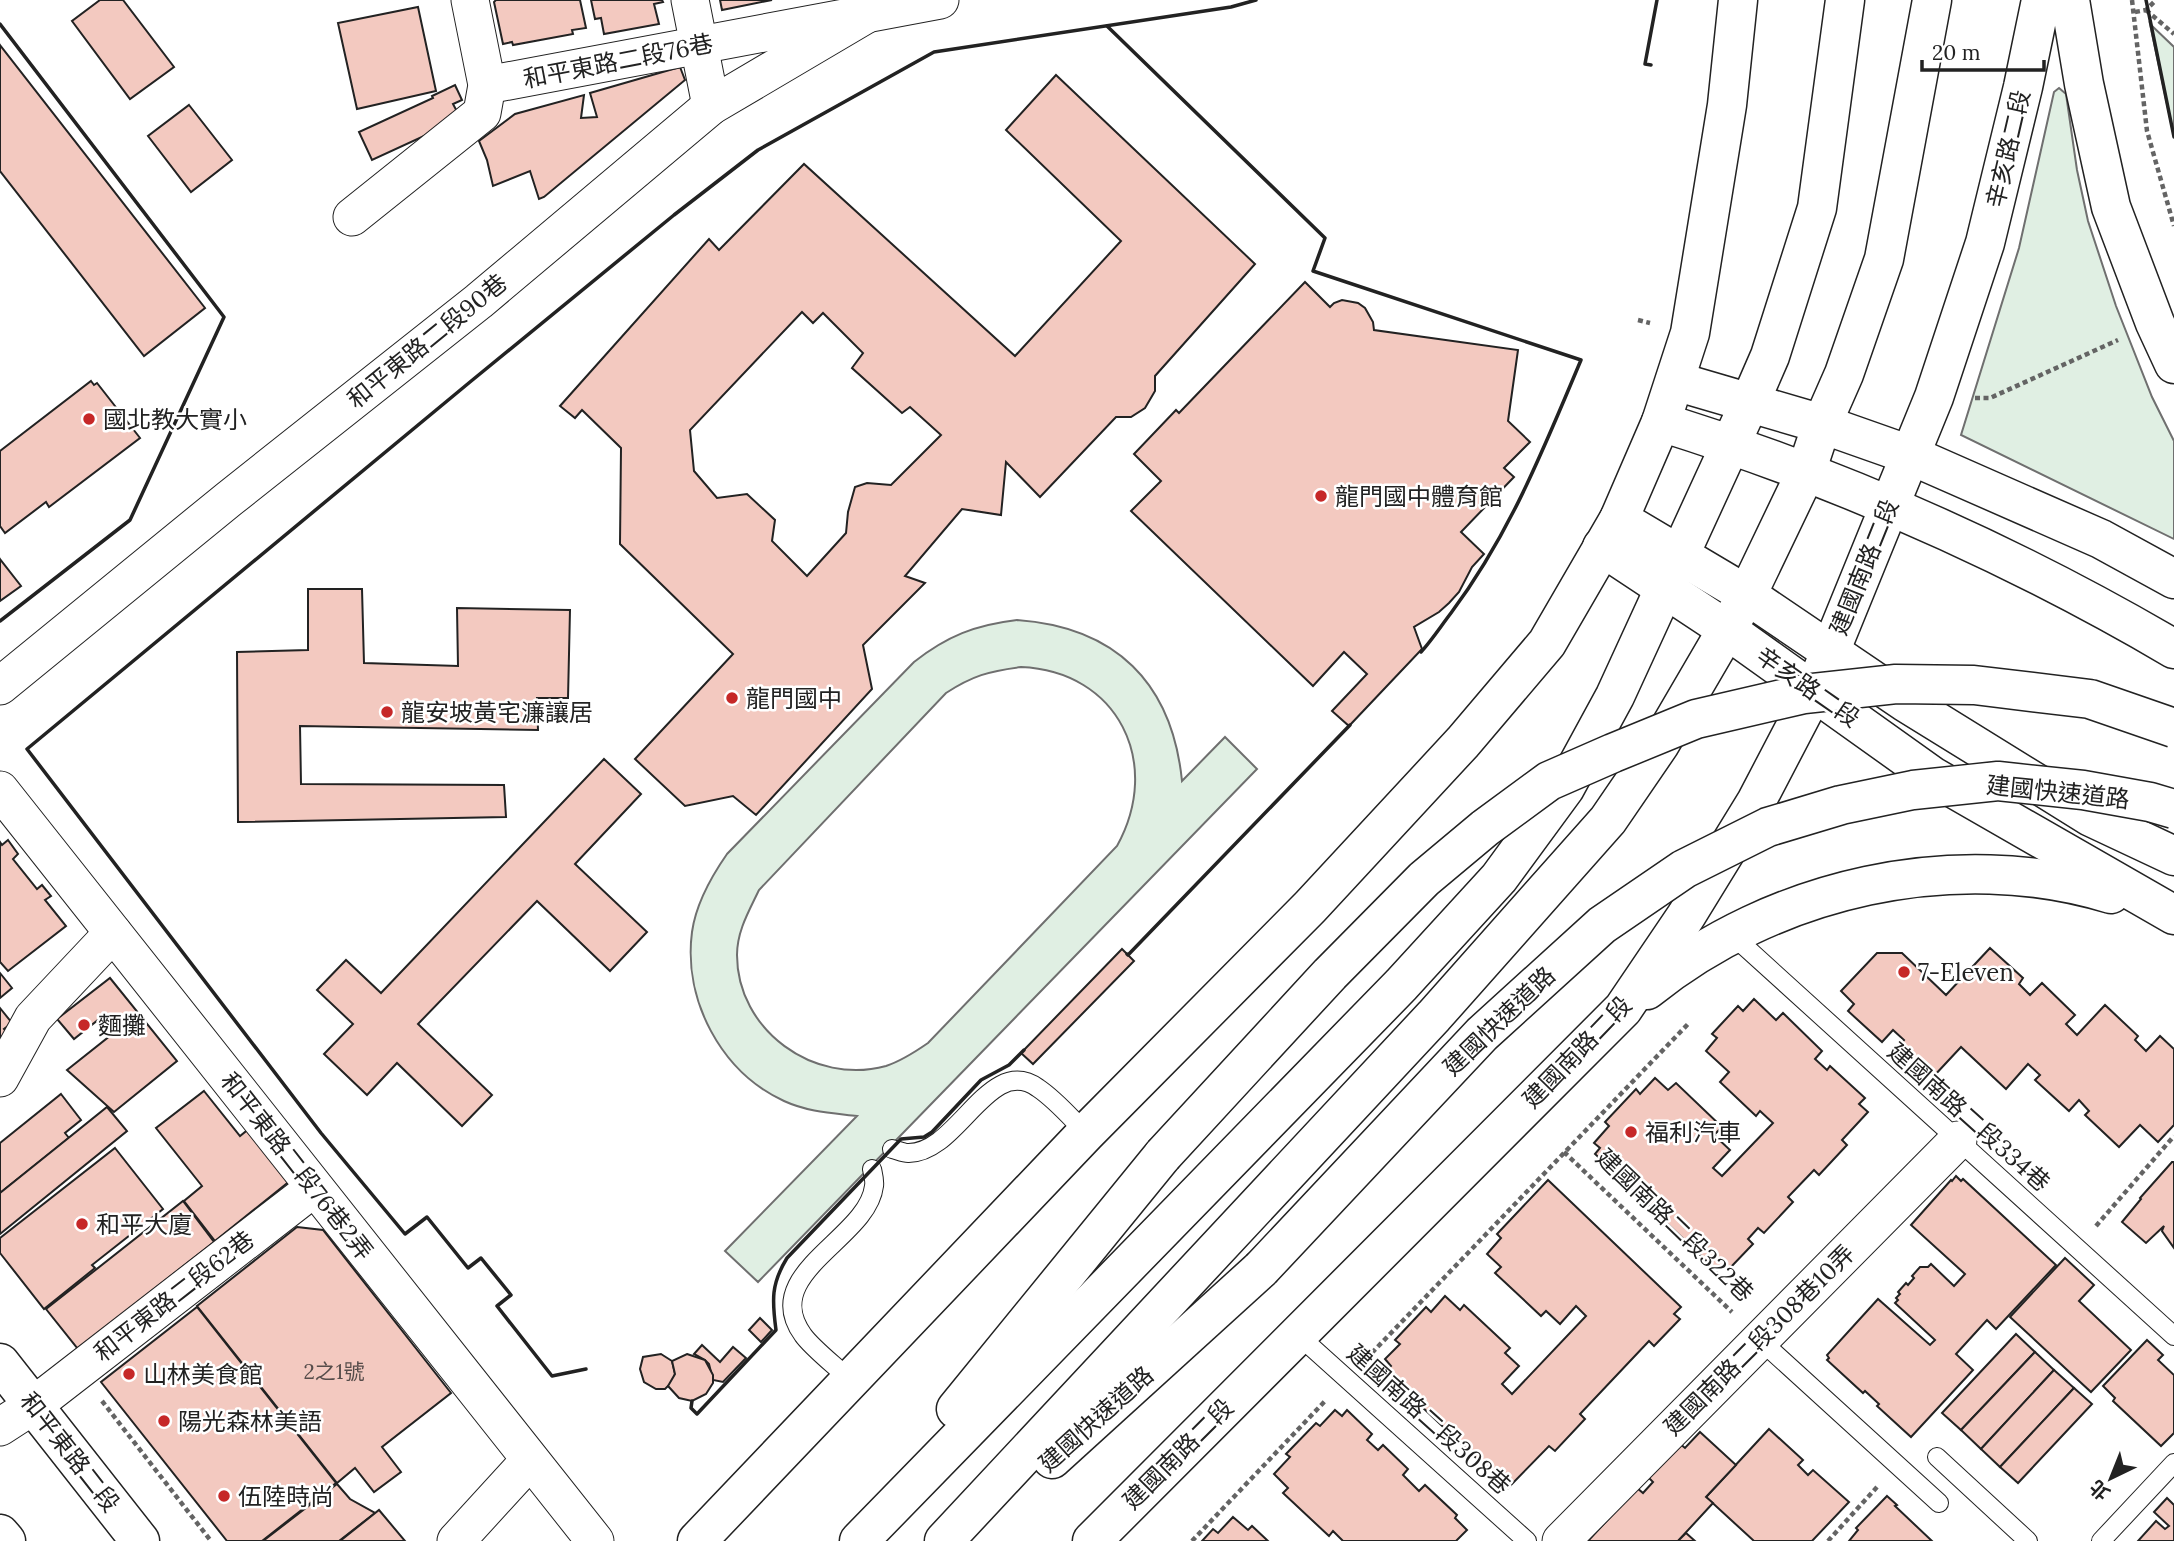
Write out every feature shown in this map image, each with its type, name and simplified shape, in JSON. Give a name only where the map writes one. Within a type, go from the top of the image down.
[{"type":"main road","points":[[697,1541],[1086,1133],[1310,907],[1463,742],[1548,643],[1611,533],[1661,422],[1690,333],[1727,104],[1738,0]]},
{"type":"main road","points":[[859,1541],[1401,985],[1499,878],[1565,788],[1615,696],[1770,356],[1817,208],[1844,0]]},
{"type":"main road","points":[[1822,424],[1844,374],[1884,259],[1932,0]]},
{"type":"main road","name":"辛亥路二段","points":[[1910,454],[1934,397],[1985,243],[2041,0]]},
{"type":"main road","points":[[2070,0],[2084,84],[2111,207],[2155,323],[2174,364]]},
{"type":"main road","points":[[1675,381],[1822,424],[1910,454],[2101,539],[2174,579]]},
{"type":"main road","points":[[1661,422],[1730,443],[1889,505],[2008,558],[2174,649]]},
{"type":"main road","name":"建國快速道路","points":[[944,1541],[1434,1016],[1608,820],[1660,744],[1747,595],[1806,472],[1822,424]]},
{"type":"main road","name":"建國南路二段","points":[[1092,1541],[1623,1009],[1686,916],[1756,802],[1814,691],[1910,454]]},
{"type":"main road","points":[[1611,533],[1674,571],[1747,595],[1905,702],[2091,817],[2174,856]]},
{"type":"main road","name":"辛亥路二段","points":[[1674,571],[1726,629],[1932,776],[2172,914]]},
{"type":"main road","points":[[849,1541],[1163,1155],[1330,974],[1424,879],[1485,828],[1549,782],[1696,719],[1804,694],[1896,684],[1974,685],[2090,699],[2174,728]]},
{"type":"main road","name":"建國快速道路","points":[[962,1541],[1261,1269],[1482,1034],[1602,925],[1684,869],[1768,827],[1841,805],[1913,790],[1998,781],[2083,790],[2174,808]]},
{"type":"main road","points":[[1623,1009],[1674,967],[1731,933],[1814,898],[1902,878],[1993,874],[2082,885],[2172,914]]},
{"type":"main road","name":"和平東路二段","points":[[0,1363],[140,1541]]},
{"type":"main road","points":[[0,1534],[6,1541]]},
{"type":"street","points":[[470,0],[488,85]]},
{"type":"street","points":[[690,0],[711,106]]},
{"type":"street","name":"和平東路二段76巷","points":[[352,217],[482,113],[488,85],[928,1]]},
{"type":"street","name":"和平東路二段90巷","points":[[0,686],[229,499],[479,301],[711,106],[867,14]]},
{"type":"street","name":"和平東路二段76巷2弄","points":[[0,790],[595,1541]]},
{"type":"street","points":[[0,1078],[33,1018],[113,933]]},
{"type":"street","name":"建國南路二段308巷10弄","points":[[1560,1541],[1958,1140]]},
{"type":"street","name":"和平東路二段62巷","points":[[0,1427],[34,1405],[314,1188]]},
{"type":"street","points":[[456,1541],[530,1460]]},
{"type":"lane","name":"建國南路二段334巷","points":[[1731,933],[2174,1336]]},
{"type":"lane","points":[[892,1149],[907,1153],[922,1151],[938,1144],[999,1084],[1019,1079],[1037,1087],[1086,1133]]},
{"type":"lane","points":[[850,1380],[803,1336],[794,1318],[792,1301],[797,1283],[870,1199],[875,1185],[873,1169]]},
{"type":"lane","name":"建國南路二段308巷","points":[[1297,1334],[1527,1541]]},
{"type":"lane","points":[[1760,1339],[1939,1503]]},
{"type":"lane","points":[[1937,1457],[2028,1541]]},
{"type":"lane","points":[[2101,1541],[2174,1463]]},
{"type":"path","points":[[2132,0],[2147,131],[2174,226]]},
{"type":"path","points":[[2135,12],[2147,10],[2156,0]]},
{"type":"path","points":[[2147,10],[2174,34]]},
{"type":"path","points":[[1990,398],[2125,337]]},
{"type":"path","points":[[1192,1541],[1688,1024]]},
{"type":"path","points":[[2077,1248],[2174,1136]]},
{"type":"path","name":"建國南路二段322巷","points":[[1563,1153],[1760,1339]]},
{"type":"path","points":[[78,1370],[211,1541]]},
{"type":"path","points":[[1828,1541],[1898,1464]]},
{"type":"green space","points":[[2150,24],[2174,47],[2174,137]]},
{"type":"green space","points":[[2059,88],[2066,94],[2077,170],[2088,221],[2116,306],[2152,397],[2174,441],[2174,539],[1961,435],[2019,248],[2054,92]]},
{"type":"green space","points":[[1017,620],[1052,625],[1083,634],[1110,648],[1132,666],[1151,688],[1166,715],[1176,746],[1182,781],[1225,737],[1257,769],[758,1282],[725,1251],[857,1116],[811,1110],[784,1101],[742,1072],[725,1053],[711,1031],[694,983],[692,932],[701,901],[727,854],[914,662],[938,645],[962,633]],"holes":[[[1021,667],[1055,672],[1083,685],[1106,704],[1123,727],[1132,754],[1135,784],[1130,815],[1117,846],[928,1043],[913,1053],[886,1066],[859,1070],[832,1068],[807,1059],[785,1046],[765,1028],[750,1007],[740,982],[737,955],[739,938],[759,890],[946,693],[973,678],[999,670]]]},
{"type":"building","points":[[100,0],[123,0],[174,67],[130,99],[72,21]]},
{"type":"building","points":[[580,0],[586,28],[572,30],[573,34],[513,45],[512,42],[503,44],[494,2]]},
{"type":"building","points":[[591,0],[662,0],[663,2],[654,4],[659,24],[604,34],[601,18],[595,19]]},
{"type":"building","points":[[720,0],[772,0],[722,10]]},
{"type":"building","points":[[418,7],[436,91],[357,109],[338,23]]},
{"type":"building","points":[[0,45],[205,308],[144,356],[0,171]]},
{"type":"building","points":[[680,67],[685,80],[544,197],[539,199],[530,171],[493,186],[479,141],[515,114],[584,95],[581,118],[597,117],[590,93]]},
{"type":"building","points":[[1056,75],[1255,264],[1155,376],[1155,391],[1145,408],[1131,417],[1116,417],[1040,497],[1006,462],[1001,515],[962,509],[905,576],[925,583],[863,645],[872,689],[756,815],[733,796],[685,806],[635,759],[733,654],[620,544],[621,448],[582,410],[575,418],[560,406],[709,239],[719,250],[804,164],[1015,356],[1121,241],[1006,130]],"holes":[[[802,312],[813,323],[823,313],[863,353],[852,368],[902,413],[910,407],[941,435],[891,485],[867,483],[855,487],[846,533],[807,576],[772,541],[775,520],[747,494],[717,498],[694,471],[690,430]]]},
{"type":"building","points":[[455,85],[462,100],[453,104],[461,119],[372,160],[359,132]]},
{"type":"building","points":[[189,105],[232,160],[191,192],[148,136]]},
{"type":"building","name":"龍門國中體育館","points":[[1305,282],[1330,307],[1342,300],[1358,303],[1365,308],[1373,322],[1374,330],[1518,350],[1508,421],[1530,442],[1504,468],[1514,477],[1461,532],[1484,554],[1472,567],[1459,592],[1449,603],[1414,627],[1422,649],[1349,726],[1332,711],[1367,674],[1344,652],[1313,686],[1131,511],[1161,481],[1134,454],[1176,410],[1179,413]]},
{"type":"building","points":[[91,381],[94,385],[97,383],[140,438],[49,507],[46,502],[5,533],[0,526],[0,451]]},
{"type":"building","points":[[0,559],[21,586],[0,601]]},
{"type":"building","name":"龍安坡黃宅濂讓居","points":[[308,589],[362,589],[364,663],[458,666],[457,608],[570,610],[568,698],[537,698],[538,730],[300,726],[301,784],[504,785],[506,817],[238,822],[237,652],[308,650]]},
{"type":"building","points":[[604,759],[641,794],[575,864],[647,932],[610,971],[537,901],[418,1024],[492,1095],[462,1126],[397,1063],[367,1095],[324,1054],[353,1024],[317,990],[346,960],[381,993]]},
{"type":"building","points":[[8,840],[18,854],[13,859],[37,889],[42,885],[51,896],[45,900],[66,926],[8,971],[0,962],[0,842],[2,845]]},
{"type":"building","points":[[1990,948],[2023,978],[2019,984],[2030,995],[2042,983],[2075,1015],[2066,1024],[2077,1035],[2105,1005],[2138,1036],[2135,1040],[2146,1051],[2160,1036],[2174,1049],[2174,1125],[2158,1142],[2140,1125],[2119,1147],[2085,1115],[2089,1111],[2079,1100],[2069,1111],[2035,1080],[2040,1075],[2028,1064],[2006,1089],[1961,1047],[1933,1077],[1899,1046],[1904,1040],[1893,1030],[1882,1042],[1848,1011],[1854,1004],[1841,991],[1877,953],[1902,953],[1946,995]]},
{"type":"building","points":[[1122,949],[1134,961],[1033,1064],[1021,1053]]},
{"type":"building","points":[[0,973],[12,988],[0,998]]},
{"type":"building","points":[[110,978],[177,1061],[114,1112],[67,1070],[111,1035],[98,1020],[74,1039],[57,1019]]},
{"type":"building","points":[[1754,999],[1776,1020],[1783,1013],[1822,1051],[1815,1059],[1827,1070],[1830,1066],[1865,1098],[1859,1104],[1868,1112],[1842,1140],[1847,1145],[1819,1175],[1814,1170],[1788,1197],[1793,1202],[1764,1233],[1758,1228],[1748,1239],[1753,1244],[1729,1269],[1724,1264],[1717,1271],[1631,1189],[1637,1183],[1625,1171],[1620,1177],[1595,1154],[1600,1148],[1594,1143],[1609,1126],[1605,1122],[1636,1089],[1640,1094],[1655,1078],[1668,1090],[1676,1083],[1722,1127],[1714,1135],[1730,1150],[1713,1168],[1722,1176],[1773,1123],[1760,1111],[1756,1116],[1720,1082],[1729,1072],[1706,1051],[1717,1038],[1712,1034],[1738,1006],[1743,1011]]},
{"type":"building","points":[[0,1008],[12,1023],[4,1029],[9,1035],[0,1042]]},
{"type":"building","points":[[204,1091],[240,1136],[250,1128],[291,1180],[215,1241],[184,1201],[202,1186],[156,1128]]},
{"type":"building","points":[[61,1094],[81,1120],[65,1133],[69,1138],[0,1193],[0,1143]]},
{"type":"building","points":[[107,1107],[127,1131],[0,1234],[0,1193]]},
{"type":"building","name":"和平大廈","points":[[115,1148],[163,1209],[92,1265],[95,1268],[44,1309],[0,1253],[0,1238]]},
{"type":"building","points":[[2172,1162],[2174,1248],[2162,1231],[2164,1226],[2146,1243],[2122,1222]]},
{"type":"building","points":[[1956,1176],[1961,1181],[1963,1179],[2056,1265],[1996,1329],[1987,1320],[1956,1354],[1973,1370],[1911,1437],[1877,1406],[1879,1404],[1865,1391],[1863,1393],[1827,1360],[1827,1355],[1878,1299],[1930,1345],[1935,1340],[1895,1303],[1900,1294],[1898,1292],[1906,1283],[1908,1285],[1920,1267],[1928,1267],[1931,1264],[1954,1286],[1965,1274],[1911,1225]]},
{"type":"building","points":[[1548,1180],[1681,1307],[1674,1314],[1680,1319],[1654,1346],[1649,1341],[1580,1414],[1585,1419],[1555,1451],[1549,1446],[1508,1488],[1386,1371],[1391,1366],[1385,1359],[1400,1344],[1395,1340],[1426,1307],[1431,1312],[1445,1296],[1460,1310],[1464,1305],[1510,1348],[1505,1353],[1519,1366],[1502,1384],[1512,1394],[1586,1316],[1576,1306],[1560,1324],[1546,1311],[1541,1316],[1495,1273],[1501,1267],[1487,1254],[1501,1238],[1497,1234]]},
{"type":"building","points":[[183,1201],[214,1242],[78,1349],[46,1309]]},
{"type":"building","points":[[297,1227],[323,1230],[451,1393],[382,1447],[401,1472],[374,1492],[355,1468],[337,1483],[197,1306]]},
{"type":"building","points":[[2065,1258],[2094,1285],[2079,1301],[2131,1350],[2091,1392],[2010,1317]]},
{"type":"building","points":[[197,1307],[336,1483],[262,1541],[227,1541],[101,1382]]},
{"type":"building","points":[[760,1318],[772,1330],[761,1342],[749,1330]]},
{"type":"building","points":[[2016,1334],[2035,1352],[1961,1430],[1942,1413]]},
{"type":"building","points":[[2147,1340],[2163,1355],[2158,1360],[2174,1375],[2174,1433],[2161,1446],[2113,1401],[2115,1398],[2103,1386]]},
{"type":"building","points":[[702,1345],[720,1362],[733,1347],[746,1358],[723,1382],[713,1380],[709,1364],[694,1354]]},
{"type":"building","points":[[2035,1352],[2054,1370],[1981,1449],[1961,1430]]},
{"type":"building","points":[[661,1354],[672,1361],[675,1374],[665,1389],[656,1389],[644,1382],[640,1369],[643,1357]]},
{"type":"building","points":[[687,1354],[705,1360],[713,1375],[713,1383],[706,1394],[692,1401],[679,1398],[668,1386],[675,1374],[672,1361]]},
{"type":"building","points":[[2054,1370],[2074,1388],[2000,1467],[1981,1449]]},
{"type":"building","points":[[2074,1388],[2092,1404],[2018,1483],[2000,1467]]},
{"type":"building","points":[[1335,1410],[1342,1416],[1347,1410],[1372,1434],[1367,1440],[1378,1450],[1383,1445],[1408,1469],[1403,1475],[1419,1491],[1425,1485],[1457,1515],[1455,1518],[1467,1530],[1456,1541],[1343,1541],[1333,1531],[1329,1536],[1283,1493],[1288,1488],[1274,1474],[1290,1457],[1286,1454],[1316,1423],[1320,1426]]},
{"type":"building","points":[[1769,1429],[1803,1460],[1798,1465],[1808,1475],[1813,1470],[1849,1502],[1812,1541],[1754,1541],[1706,1497]]},
{"type":"building","points":[[1700,1432],[1736,1465],[1706,1497],[1713,1503],[1678,1541],[1588,1541],[1637,1488],[1643,1493],[1653,1482],[1648,1477],[1679,1443],[1685,1448]]},
{"type":"building","points":[[337,1484],[350,1499],[375,1513],[339,1541],[263,1541]]},
{"type":"building","points":[[1887,1496],[1932,1541],[1849,1541],[1858,1530],[1856,1528]]},
{"type":"building","points":[[2167,1498],[2174,1505],[2174,1541],[2138,1541],[2156,1521],[2165,1529],[2169,1526],[2154,1512]]},
{"type":"building","points":[[379,1510],[405,1541],[340,1541]]},
{"type":"building","points":[[1233,1517],[1248,1530],[1252,1526],[1268,1541],[1202,1541],[1213,1529],[1218,1533]]},
{"type":"building","points":[[1686,1533],[1695,1541],[1678,1541]]},
{"type":"wall","points":[[586,1369],[552,1376],[497,1306],[511,1295],[481,1258],[468,1268],[427,1217],[405,1234],[321,1133],[27,749],[470,382],[758,150],[934,52],[1231,7],[1256,0]]},
{"type":"wall","points":[[1651,65],[1645,64],[1657,0]]},
{"type":"wall","points":[[2146,0],[2174,137]]},
{"type":"wall","points":[[0,24],[224,317],[130,520],[0,621]]},
{"type":"wall","points":[[1107,26],[1325,238],[1313,271],[1581,360],[1539,459],[1508,522],[1472,583],[1421,652]]},
{"type":"wall","points":[[1127,954],[1350,725]]},
{"type":"wall","points":[[692,1401],[691,1408],[697,1414],[776,1330],[774,1292],[787,1258],[901,1139],[924,1137],[932,1132],[981,1080],[1009,1065],[1024,1050]]},
{"type":"place","name":"國北教大實小","points":[[89,419]]},
{"type":"place","name":"龍門國中體育館","points":[[1321,496]]},
{"type":"place","name":"龍門國中","points":[[732,698]]},
{"type":"place","name":"龍安坡黃宅濂讓居","points":[[387,712]]},
{"type":"place","name":"7-Eleven","points":[[1904,972]]},
{"type":"place","name":"麵攤","points":[[84,1025]]},
{"type":"place","name":"福利汽車","points":[[1631,1132]]},
{"type":"place","name":"和平大廈","points":[[82,1224]]},
{"type":"place","name":"山林美食館","points":[[129,1374]]},
{"type":"place","name":"陽光森林美語","points":[[164,1421]]},
{"type":"place","name":"伍陸時尚","points":[[224,1496]]}]
